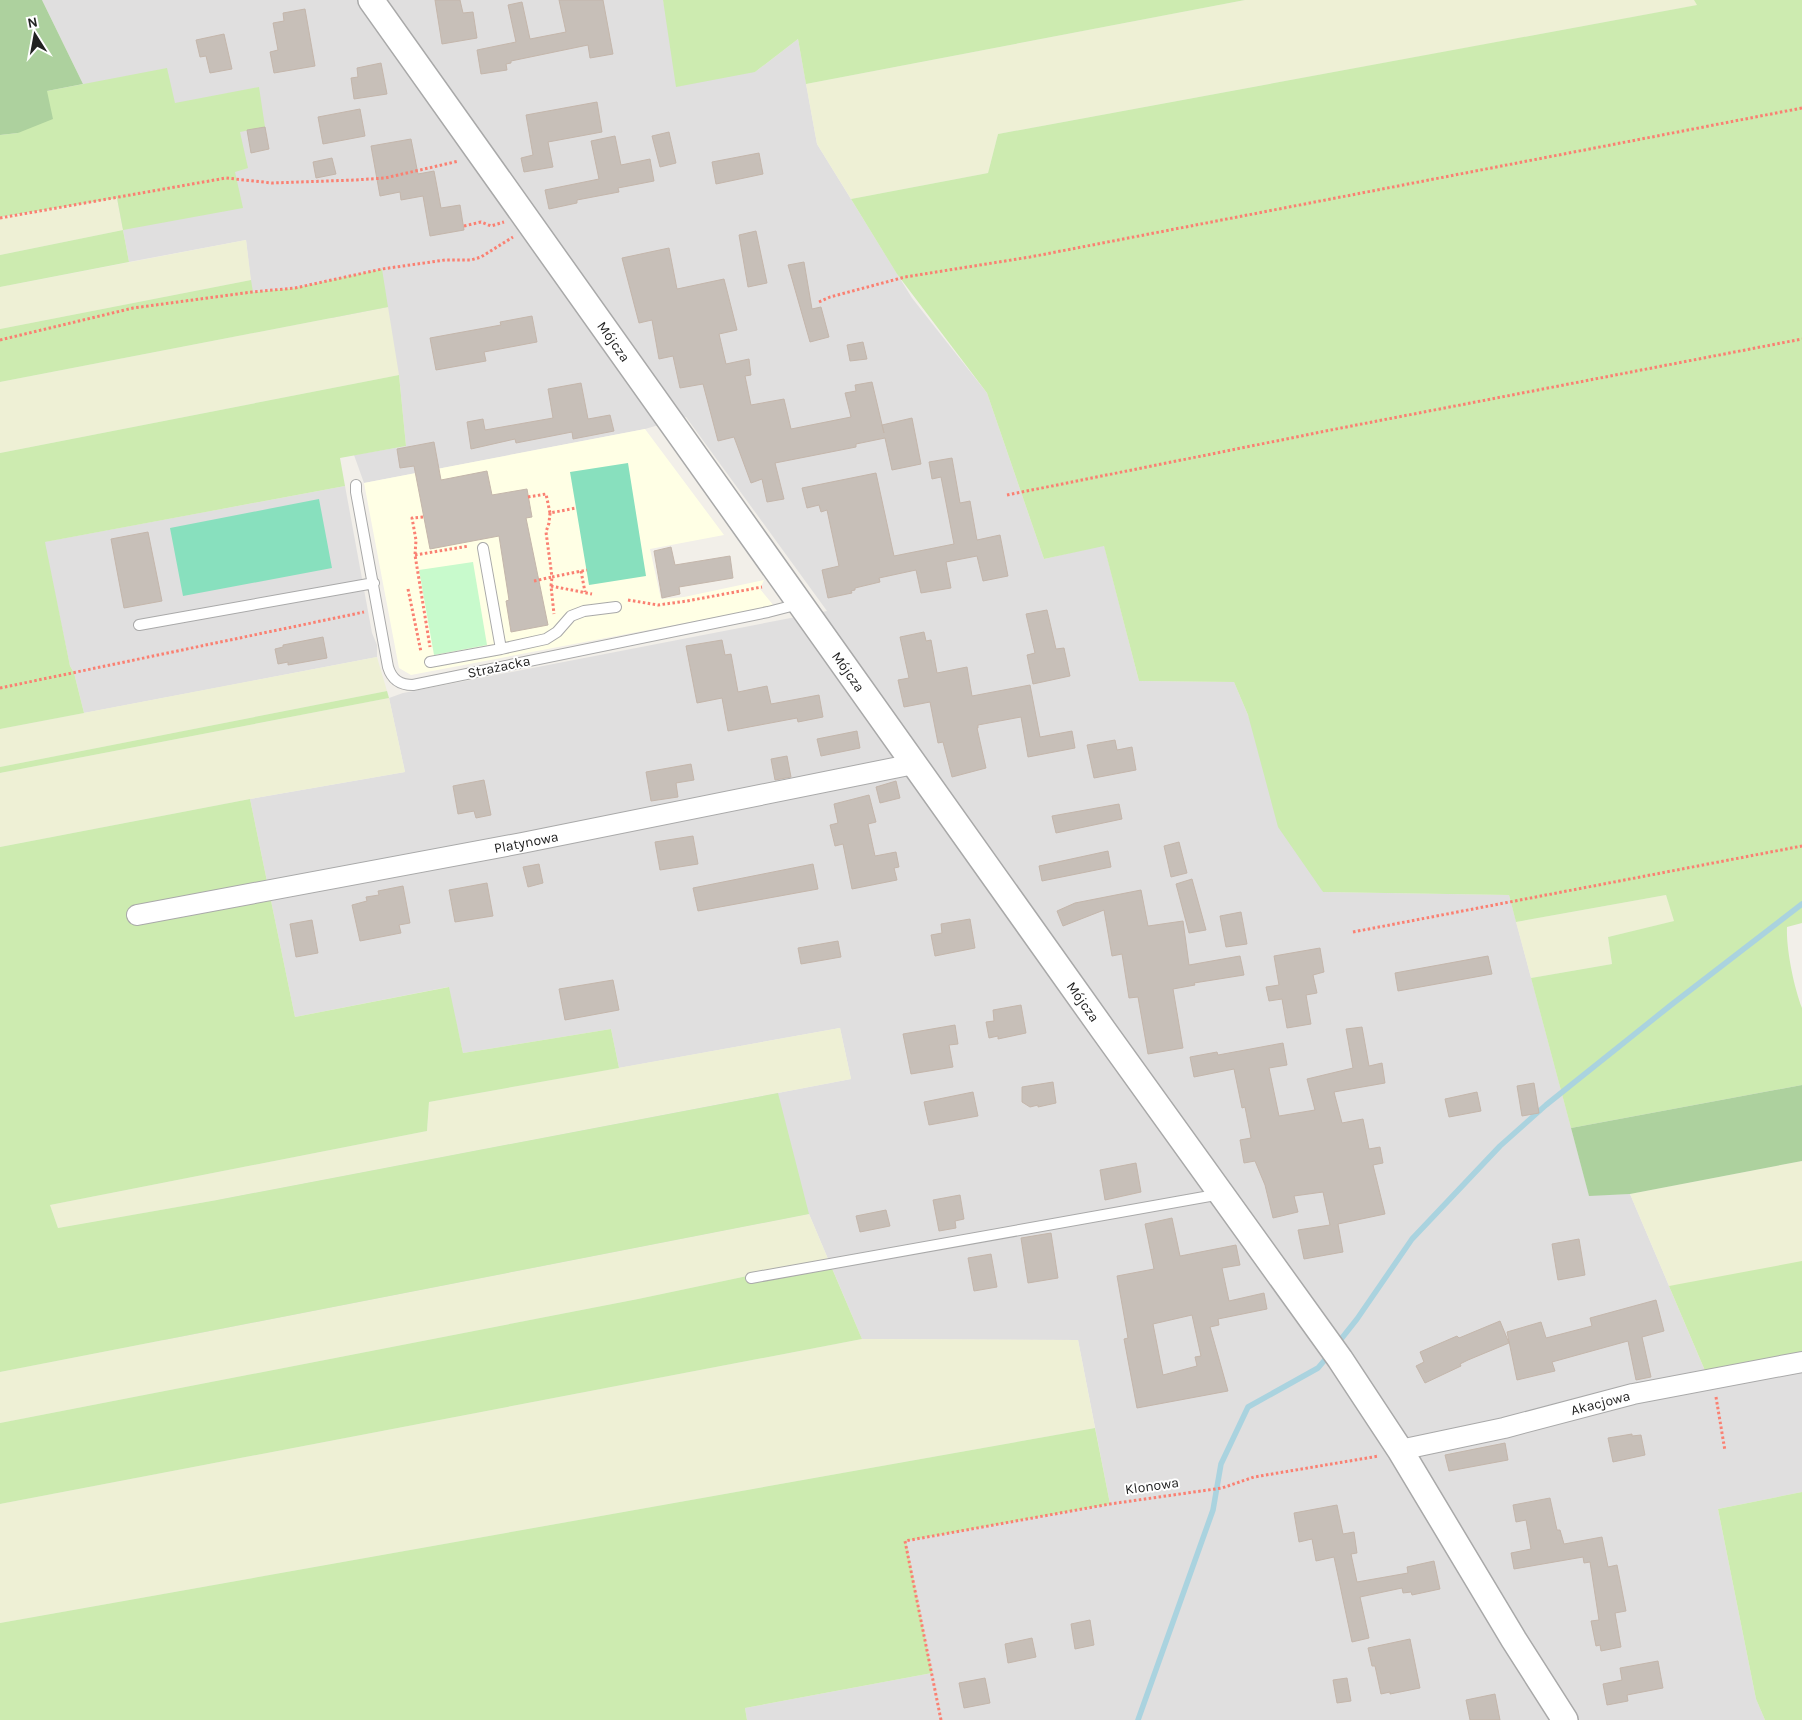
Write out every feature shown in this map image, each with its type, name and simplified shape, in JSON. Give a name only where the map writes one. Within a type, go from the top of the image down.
[{"type":"street","name":"Mójcza","points":[[371,0],[519,221],[800,603],[1334,1350],[1400,1450],[1564,1720]]},
{"type":"street","name":"Platynowa","points":[[137,915],[522,843],[914,764]]},
{"type":"street","name":"Akacjowa","points":[[1400,1450],[1504,1428],[1633,1394],[1802,1362]]},
{"type":"lane","name":"Strażacka","points":[[356,485],[391,675],[397,682],[405,685],[413,685],[768,612],[800,603]]},
{"type":"lane","points":[[483,548],[501,649]]},
{"type":"lane","points":[[139,626],[374,583]]},
{"type":"lane","points":[[431,661],[546,639],[557,632],[571,616],[617,603]]},
{"type":"lane","points":[[751,1278],[1222,1194]]},
{"type":"path","points":[[819,302],[830,297],[905,277],[1030,258],[1802,108]]},
{"type":"path","points":[[0,218],[226,178],[272,183],[385,178],[466,159]]},
{"type":"path","points":[[0,340],[133,308],[295,288],[382,269],[436,261],[471,260],[481,257],[516,234],[519,221],[491,226],[481,222],[464,226]]},
{"type":"path","points":[[1007,495],[1802,339]]},
{"type":"path","points":[[528,497],[546,494],[550,513],[546,532],[555,619]]},
{"type":"path","points":[[550,513],[576,508]]},
{"type":"path","points":[[408,589],[420,651],[425,660],[431,661],[415,556],[416,540],[412,518],[424,517]]},
{"type":"path","points":[[415,556],[482,544],[483,548]]},
{"type":"path","points":[[534,581],[587,570]]},
{"type":"path","points":[[581,571],[585,593]]},
{"type":"path","points":[[617,603],[658,605],[760,589],[766,585]]},
{"type":"path","points":[[551,586],[599,595]]},
{"type":"path","points":[[0,688],[378,610]]},
{"type":"path","points":[[1353,932],[1802,846]]},
{"type":"path","points":[[1717,1379],[1716,1394],[1725,1451]]},
{"type":"path","name":"Klonowa","points":[[941,1720],[905,1541],[1110,1504],[1222,1488],[1254,1477],[1370,1458],[1400,1450]]},
{"type":"shaded area","points":[[42,0],[663,0],[666,13],[755,72],[798,39],[817,144],[912,298],[987,393],[1044,559],[1104,545],[1139,681],[1234,682],[1323,892],[1509,895],[1589,1195],[1630,1194],[1709,1380],[1802,1362],[1802,1492],[1718,1509],[1756,1699],[1765,1720],[747,1720],[745,1708],[932,1673],[905,1541],[1110,1504],[1078,1340],[862,1339],[809,1214],[163,1341],[217,1200],[851,1079],[840,1028],[619,1068],[611,1029],[463,1053],[448,987],[295,1017],[250,799],[405,772],[389,698],[403,693],[827,611],[686,417],[645,429],[364,483],[354,455],[406,446],[399,375],[295,288],[252,292],[246,240],[129,262],[123,230],[83,84]]},
{"type":"shaded area","points":[[1245,0],[1694,0],[1698,5],[998,134],[988,173],[851,199],[817,144],[806,84]]},
{"type":"shaded area","points":[[117,198],[123,230],[0,255],[0,218]]},
{"type":"shaded area","points":[[246,240],[251,280],[0,329],[0,287]]},
{"type":"shaded area","points":[[388,307],[399,375],[0,453],[0,382]]},
{"type":"shaded area","points":[[645,429],[724,535],[650,549],[661,599],[684,597],[764,580],[760,589],[774,606],[411,675],[399,668],[364,483]]},
{"type":"shaded area","points":[[345,486],[372,633],[377,645],[377,657],[84,713],[74,673],[70,666],[44,542]]},
{"type":"shaded area","points":[[377,657],[387,691],[0,767],[0,729]]},
{"type":"shaded area","points":[[389,698],[405,772],[250,799],[0,847],[0,773]]},
{"type":"shaded area","points":[[1666,895],[1675,921],[1608,937],[1612,964],[1531,978],[1516,922]]},
{"type":"shaded area","points":[[840,1028],[851,1079],[217,1200],[58,1228],[50,1205],[427,1131],[429,1102]]},
{"type":"shaded area","points":[[1802,1161],[1802,1362],[1709,1380],[1630,1194]]},
{"type":"shaded area","points":[[809,1214],[828,1259],[638,1299],[0,1423],[0,1372]]},
{"type":"shaded area","points":[[862,1339],[1078,1340],[1095,1428],[0,1623],[0,1504]]},
{"type":"green space","points":[[0,0],[42,0],[83,84],[47,91],[53,119],[18,133],[0,135]]},
{"type":"green space","points":[[663,0],[1245,0],[806,84],[798,39],[755,72],[676,87]]},
{"type":"green space","points":[[1694,0],[1802,0],[1802,923],[1787,927],[1791,968],[1802,1008],[1802,1085],[1571,1128],[1531,978],[1612,964],[1608,937],[1674,921],[1666,895],[1516,922],[1509,895],[1323,892],[1278,827],[1248,715],[1234,682],[1139,681],[1104,546],[1044,559],[987,393],[897,274],[851,199],[988,173],[998,134],[1697,5]]},
{"type":"green space","points":[[167,68],[175,103],[259,87],[265,127],[240,132],[248,168],[235,172],[243,208],[123,230],[117,198],[0,217],[0,135],[18,133],[47,91]]},
{"type":"green space","points":[[123,230],[129,262],[0,287],[0,255]]},
{"type":"green space","points":[[382,269],[388,307],[0,382],[0,329],[251,280],[253,292],[295,288]]},
{"type":"green space","points":[[399,375],[406,446],[340,458],[345,486],[45,542],[70,666],[74,673],[84,713],[0,729],[0,453]]},
{"type":"green space","points":[[628,463],[646,576],[589,585],[570,472]]},
{"type":"green space","points":[[319,499],[332,568],[183,596],[170,528]]},
{"type":"green space","points":[[473,562],[487,645],[434,655],[419,570]]},
{"type":"green space","points":[[387,691],[389,698],[0,773],[0,767]]},
{"type":"green space","points":[[250,799],[295,1017],[449,987],[463,1053],[611,1029],[619,1068],[429,1102],[427,1131],[50,1205],[58,1228],[217,1200],[778,1093],[809,1214],[0,1372],[0,847]]},
{"type":"green space","points":[[1802,1085],[1802,1161],[1630,1194],[1589,1196],[1571,1128]]},
{"type":"green space","points":[[828,1259],[862,1339],[0,1504],[0,1423],[638,1299]]},
{"type":"green space","points":[[1802,1261],[1802,1362],[1709,1380],[1669,1286]]},
{"type":"green space","points":[[1095,1428],[1110,1504],[906,1541],[932,1673],[745,1708],[747,1720],[0,1720],[0,1623]]},
{"type":"green space","points":[[1802,1492],[1802,1720],[1765,1720],[1756,1699],[1718,1509]]},
{"type":"building","points":[[435,0],[460,0],[463,13],[473,12],[477,38],[442,44]]},
{"type":"building","points":[[559,0],[603,0],[613,54],[590,58],[588,45],[511,61],[511,63],[506,64],[507,70],[481,74],[477,50],[516,42],[508,5],[522,2],[530,39],[566,32]]},
{"type":"building","points":[[305,9],[315,66],[274,73],[270,52],[278,50],[273,23],[284,21],[283,13]]},
{"type":"building","points":[[224,34],[232,69],[210,73],[206,56],[200,57],[196,40]]},
{"type":"building","points":[[381,63],[387,94],[354,99],[351,78],[358,77],[357,68]]},
{"type":"building","points":[[597,102],[602,132],[548,142],[553,167],[524,172],[521,158],[533,155],[526,115]]},
{"type":"building","points":[[360,109],[365,136],[323,144],[318,117]]},
{"type":"building","points":[[265,127],[269,149],[251,153],[247,130]]},
{"type":"building","points":[[669,132],[676,163],[660,167],[652,136]]},
{"type":"building","points":[[615,136],[621,165],[650,159],[654,181],[618,188],[619,192],[577,200],[577,203],[549,209],[545,190],[599,179],[591,141]]},
{"type":"building","points":[[411,139],[418,174],[434,171],[441,208],[460,205],[464,230],[430,236],[423,196],[401,200],[400,192],[380,196],[371,146]]},
{"type":"building","points":[[759,153],[763,174],[716,184],[712,162]]},
{"type":"building","points":[[332,158],[336,174],[316,178],[313,162]]},
{"type":"building","points":[[756,231],[767,283],[748,287],[739,235]]},
{"type":"building","points":[[669,248],[677,289],[724,279],[737,330],[719,334],[726,364],[749,359],[751,375],[745,376],[751,405],[784,399],[791,429],[851,417],[845,393],[856,391],[855,385],[872,382],[882,425],[912,418],[921,464],[892,470],[885,438],[856,444],[856,447],[775,463],[784,499],[767,502],[762,479],[751,483],[734,437],[718,441],[703,384],[680,388],[673,356],[659,359],[652,320],[639,323],[622,258]]},
{"type":"building","points":[[804,262],[812,309],[821,307],[829,337],[810,342],[788,265]]},
{"type":"building","points":[[532,316],[537,342],[484,352],[486,361],[436,370],[430,338],[501,325],[500,322]]},
{"type":"building","points":[[863,342],[867,359],[850,361],[847,345]]},
{"type":"building","points":[[581,383],[588,419],[610,415],[614,431],[573,439],[572,432],[516,443],[515,439],[471,449],[467,422],[483,419],[485,430],[553,418],[548,389]]},
{"type":"building","points":[[434,442],[441,480],[487,471],[492,495],[527,489],[532,517],[526,518],[548,625],[511,632],[506,601],[509,600],[499,536],[430,549],[414,466],[400,468],[397,449]]},
{"type":"building","points":[[952,458],[960,503],[970,501],[977,540],[1000,535],[1008,576],[983,581],[977,556],[946,562],[951,588],[921,593],[916,570],[879,578],[880,582],[855,588],[855,590],[851,591],[852,593],[828,598],[822,570],[839,566],[827,510],[821,512],[819,505],[807,508],[802,488],[876,473],[894,556],[954,544],[941,477],[932,479],[929,462]]},
{"type":"building","points":[[148,532],[162,601],[124,608],[111,539]]},
{"type":"building","points":[[671,547],[675,565],[730,556],[733,578],[679,587],[680,594],[662,598],[654,551]]},
{"type":"building","points":[[1047,610],[1056,649],[1064,648],[1070,676],[1033,684],[1027,655],[1035,653],[1026,614]]},
{"type":"building","points":[[924,632],[926,641],[931,640],[937,673],[967,667],[972,696],[1030,685],[1040,737],[1072,731],[1075,748],[1028,757],[1021,717],[978,725],[977,728],[986,768],[952,777],[943,742],[938,743],[930,702],[904,707],[898,680],[909,678],[900,637]]},
{"type":"building","points":[[323,637],[327,658],[288,665],[288,662],[278,664],[275,649],[283,647],[283,645]]},
{"type":"building","points":[[722,640],[725,655],[731,654],[738,692],[767,686],[771,704],[819,695],[823,717],[798,722],[797,718],[728,731],[722,698],[697,703],[686,646]]},
{"type":"building","points":[[857,731],[860,748],[821,756],[817,739]]},
{"type":"building","points":[[1115,740],[1117,750],[1132,747],[1136,770],[1094,778],[1087,745]]},
{"type":"building","points":[[787,756],[791,777],[775,780],[771,759]]},
{"type":"building","points":[[691,764],[694,780],[676,783],[678,797],[651,801],[646,772]]},
{"type":"building","points":[[484,780],[491,815],[476,818],[474,811],[458,814],[453,786]]},
{"type":"building","points":[[896,781],[900,798],[880,803],[876,787]]},
{"type":"building","points":[[869,795],[876,822],[868,824],[875,856],[896,852],[899,867],[894,868],[897,880],[852,889],[843,844],[835,846],[830,825],[838,823],[834,804]]},
{"type":"building","points":[[1119,804],[1122,819],[1056,833],[1052,816]]},
{"type":"building","points":[[693,836],[698,864],[660,870],[655,842]]},
{"type":"building","points":[[1179,842],[1187,873],[1171,877],[1164,846]]},
{"type":"building","points":[[1108,851],[1111,867],[1042,881],[1039,866]]},
{"type":"building","points":[[539,864],[543,883],[528,887],[523,867]]},
{"type":"building","points":[[813,864],[818,889],[698,911],[693,888]]},
{"type":"building","points":[[1192,879],[1206,930],[1189,933],[1176,884]]},
{"type":"building","points":[[487,883],[493,916],[455,922],[449,890]]},
{"type":"building","points":[[403,886],[410,923],[399,925],[401,933],[360,941],[352,905],[367,901],[366,897],[379,895],[378,891]]},
{"type":"building","points":[[1141,890],[1148,926],[1183,921],[1189,965],[1240,956],[1244,975],[1194,983],[1195,985],[1173,989],[1183,1048],[1148,1054],[1138,997],[1129,998],[1122,954],[1112,956],[1104,910],[1063,926],[1057,911],[1075,903]]},
{"type":"building","points":[[1241,912],[1247,944],[1226,947],[1220,916]]},
{"type":"building","points":[[970,919],[975,948],[935,956],[931,935],[942,933],[941,924]]},
{"type":"building","points":[[312,920],[318,953],[296,957],[290,924]]},
{"type":"building","points":[[838,941],[841,957],[801,964],[798,948]]},
{"type":"building","points":[[1320,948],[1324,972],[1313,975],[1317,993],[1306,995],[1311,1024],[1287,1028],[1282,999],[1269,1001],[1266,987],[1279,985],[1274,956]]},
{"type":"building","points":[[1488,956],[1492,974],[1398,991],[1395,973]]},
{"type":"building","points":[[613,980],[619,1010],[565,1020],[559,989]]},
{"type":"building","points":[[1021,1005],[1026,1033],[998,1039],[998,1036],[989,1038],[986,1022],[994,1021],[993,1010]]},
{"type":"building","points":[[955,1025],[958,1044],[949,1045],[953,1067],[911,1074],[903,1034]]},
{"type":"building","points":[[1362,1027],[1369,1066],[1382,1063],[1385,1083],[1334,1092],[1342,1123],[1363,1119],[1369,1149],[1380,1147],[1383,1163],[1373,1165],[1385,1214],[1338,1224],[1343,1252],[1304,1259],[1298,1230],[1330,1225],[1323,1192],[1294,1196],[1298,1212],[1273,1218],[1265,1185],[1255,1161],[1244,1163],[1240,1140],[1251,1138],[1245,1107],[1242,1108],[1234,1069],[1194,1077],[1190,1057],[1217,1052],[1218,1055],[1283,1043],[1287,1065],[1269,1068],[1279,1116],[1315,1110],[1307,1079],[1353,1068],[1346,1029]]},
{"type":"building","points":[[1053,1082],[1056,1103],[1030,1107],[1022,1102],[1022,1087]]},
{"type":"building","points":[[1534,1083],[1539,1113],[1522,1116],[1517,1086]]},
{"type":"building","points":[[973,1092],[978,1116],[929,1125],[924,1102]]},
{"type":"building","points":[[1477,1092],[1481,1111],[1449,1117],[1445,1099]]},
{"type":"building","points":[[1136,1163],[1141,1192],[1105,1200],[1100,1170]]},
{"type":"building","points":[[960,1195],[964,1219],[955,1221],[956,1228],[939,1231],[933,1200]]},
{"type":"building","points":[[886,1210],[890,1226],[860,1232],[856,1216]]},
{"type":"building","points":[[1172,1218],[1180,1256],[1236,1245],[1240,1265],[1222,1268],[1229,1301],[1264,1293],[1267,1309],[1218,1319],[1219,1325],[1210,1327],[1228,1391],[1137,1408],[1124,1339],[1128,1338],[1117,1276],[1154,1269],[1145,1224]],"holes":[[[1192,1315],[1201,1356],[1195,1357],[1197,1366],[1163,1375],[1153,1324]]]},
{"type":"building","points":[[1051,1233],[1058,1278],[1028,1283],[1021,1238]]},
{"type":"building","points":[[1579,1239],[1585,1275],[1558,1280],[1552,1244]]},
{"type":"building","points":[[991,1254],[997,1287],[974,1291],[968,1258]]},
{"type":"building","points":[[1656,1300],[1664,1331],[1642,1337],[1651,1377],[1636,1380],[1628,1341],[1552,1362],[1555,1371],[1517,1380],[1507,1332],[1541,1322],[1546,1338],[1592,1326],[1590,1318]]},
{"type":"building","points":[[1500,1321],[1509,1343],[1468,1360],[1460,1364],[1461,1366],[1425,1383],[1416,1366],[1424,1362],[1420,1352],[1457,1336],[1459,1338]]},
{"type":"building","points":[[1632,1434],[1632,1436],[1641,1435],[1645,1455],[1613,1462],[1608,1438]]},
{"type":"building","points":[[1505,1443],[1508,1460],[1449,1471],[1445,1455]]},
{"type":"building","points":[[1550,1498],[1557,1530],[1560,1530],[1564,1544],[1602,1537],[1608,1567],[1617,1565],[1626,1611],[1615,1613],[1621,1647],[1601,1651],[1600,1645],[1596,1646],[1591,1621],[1599,1620],[1590,1562],[1584,1563],[1583,1557],[1514,1569],[1511,1553],[1531,1549],[1526,1520],[1516,1522],[1513,1505]]},
{"type":"building","points":[[1337,1505],[1343,1534],[1354,1532],[1357,1553],[1351,1554],[1357,1582],[1408,1573],[1407,1567],[1434,1561],[1440,1589],[1412,1595],[1411,1592],[1403,1593],[1402,1588],[1360,1597],[1369,1638],[1352,1642],[1334,1557],[1316,1561],[1312,1539],[1299,1542],[1294,1513]]},
{"type":"building","points":[[1090,1620],[1094,1645],[1075,1649],[1071,1624]]},
{"type":"building","points":[[1032,1638],[1036,1657],[1008,1663],[1005,1644]]},
{"type":"building","points":[[1410,1639],[1420,1688],[1381,1694],[1375,1666],[1372,1666],[1368,1648]]},
{"type":"building","points":[[1658,1661],[1663,1688],[1627,1695],[1628,1701],[1607,1705],[1603,1684],[1622,1680],[1620,1668]]},
{"type":"building","points":[[985,1678],[990,1703],[964,1708],[959,1683]]},
{"type":"building","points":[[1347,1678],[1351,1701],[1337,1703],[1333,1680]]},
{"type":"building","points":[[1495,1694],[1500,1720],[1470,1720],[1466,1700]]},
{"type":"waterway","points":[[1338,1343],[1357,1319],[1412,1239],[1500,1146],[1546,1105],[1802,904]]},
{"type":"waterway","points":[[1138,1720],[1213,1510],[1221,1464],[1248,1407],[1318,1368],[1329,1355]]}]
